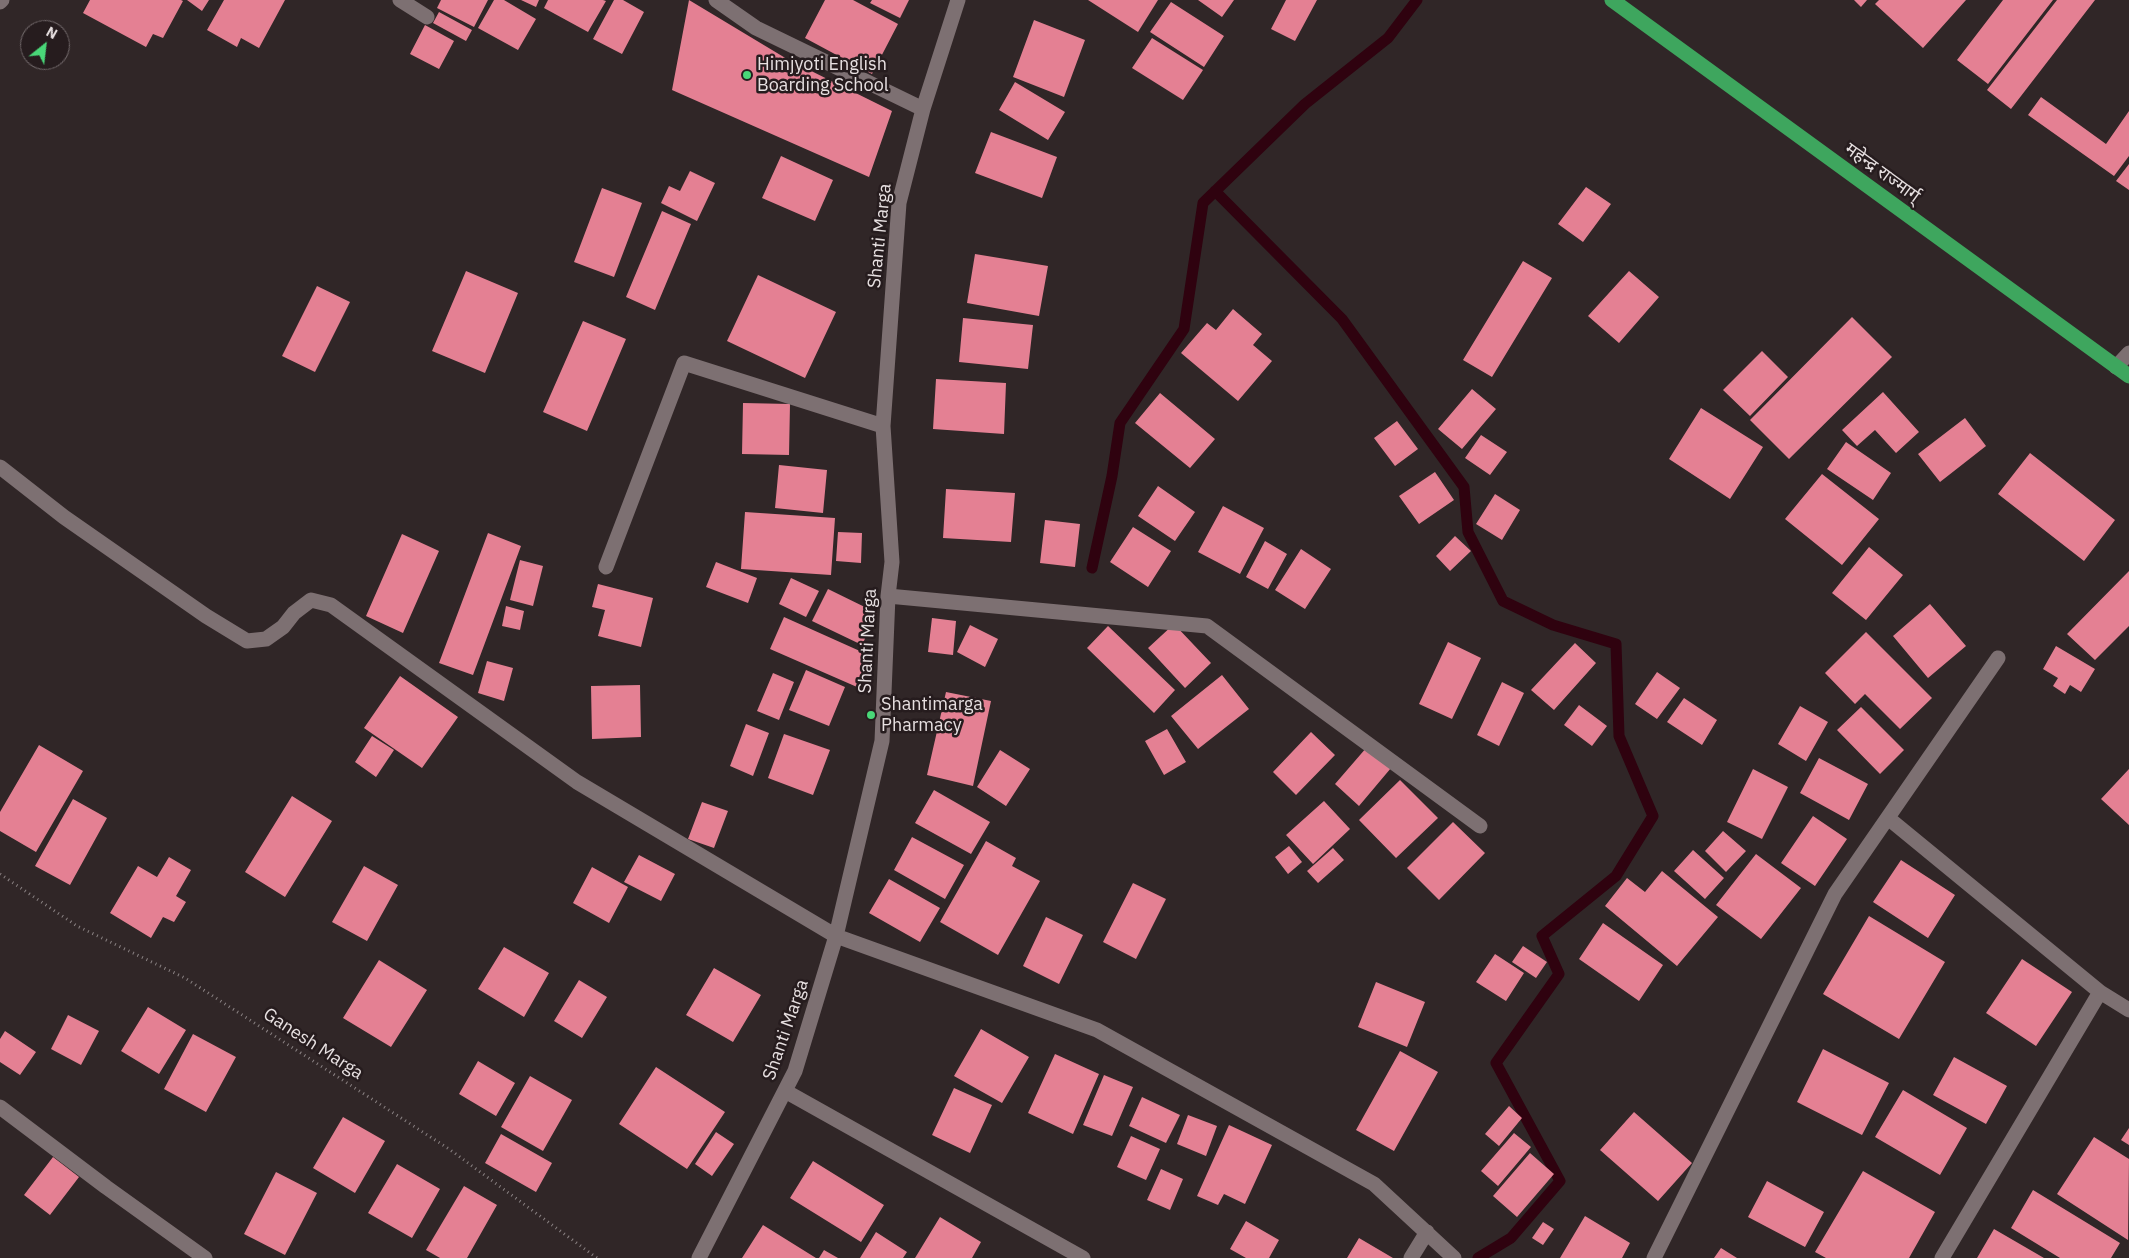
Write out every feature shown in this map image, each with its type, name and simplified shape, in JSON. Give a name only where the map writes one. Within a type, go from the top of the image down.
[{"type":"highway","name":"महेन्द्र राज्मार्ग्","points":[[1612,0],[2129,376]]},
{"type":"street","points":[[400,0],[427,17]]},
{"type":"street","points":[[716,0],[756,28],[923,109]]},
{"type":"street","name":"Shanti Marga","points":[[699,1258],[795,1071],[836,936],[882,741],[888,596],[892,562],[883,426],[899,203],[923,109],[958,0]]},
{"type":"street","points":[[2116,367],[2129,353]]},
{"type":"street","points":[[606,567],[684,363],[883,426]]},
{"type":"street","points":[[0,467],[64,517],[206,616],[247,641],[266,640],[283,627],[294,613],[311,600],[331,605],[577,782],[836,936],[1097,1030],[1374,1184],[1442,1244],[1454,1258]]},
{"type":"street","points":[[888,596],[1207,626],[1480,826]]},
{"type":"street","points":[[1654,1258],[1835,894],[1998,658]]},
{"type":"street","points":[[1888,818],[2100,992],[2129,1010]]},
{"type":"street","points":[[1942,1258],[2100,992]]},
{"type":"street","points":[[785,1091],[1082,1258]]},
{"type":"street","points":[[0,1107],[106,1187],[205,1258]]},
{"type":"street","points":[[1411,1258],[1427,1232]]},
{"type":"path","name":"Ganesh Marga","points":[[0,874],[77,926],[185,978],[449,1149],[597,1258]]},
{"type":"building","points":[[90,0],[183,1],[163,38],[153,34],[146,47],[83,13]]},
{"type":"building","points":[[187,0],[209,0],[202,11]]},
{"type":"building","points":[[224,0],[285,0],[259,48],[241,38],[237,47],[207,30]]},
{"type":"building","points":[[441,0],[488,0],[474,27],[437,8]]},
{"type":"building","points":[[494,0],[504,0],[536,19],[518,50],[478,28]]},
{"type":"building","points":[[521,0],[539,0],[536,7]]},
{"type":"building","points":[[548,0],[606,1],[588,32],[544,8]]},
{"type":"building","points":[[614,0],[623,0],[644,12],[622,54],[593,39]]},
{"type":"building","name":"Himjyoti English Boarding School","points":[[689,0],[787,59],[892,111],[869,177],[672,90]]},
{"type":"building","points":[[825,0],[853,0],[898,24],[872,74],[805,38]]},
{"type":"building","points":[[872,0],[909,0],[900,18],[870,3]]},
{"type":"building","points":[[1088,0],[1158,0],[1138,32]]},
{"type":"building","points":[[1198,0],[1234,0],[1222,17]]},
{"type":"building","points":[[1286,0],[1317,0],[1295,41],[1271,29]]},
{"type":"building","points":[[1854,0],[1867,0],[1861,7]]},
{"type":"building","points":[[1879,0],[1966,0],[1923,48],[1875,4]]},
{"type":"building","points":[[2003,0],[2053,0],[1988,84],[1957,60]]},
{"type":"building","points":[[2057,0],[2095,0],[2011,109],[1987,90]]},
{"type":"building","points":[[1171,2],[1224,36],[1204,67],[1150,32]]},
{"type":"building","points":[[439,12],[472,30],[466,41],[433,23]]},
{"type":"building","points":[[1034,20],[1085,40],[1064,97],[1013,77]]},
{"type":"building","points":[[425,25],[454,41],[439,69],[410,54]]},
{"type":"building","points":[[1152,38],[1203,70],[1183,100],[1132,68]]},
{"type":"building","points":[[1015,82],[1065,112],[1048,140],[999,110]]},
{"type":"building","points":[[2041,97],[2106,144],[2129,111],[2129,156],[2114,176],[2028,115]]},
{"type":"building","points":[[991,132],[1057,157],[1042,198],[975,173]]},
{"type":"building","points":[[781,156],[833,180],[815,221],[762,198]]},
{"type":"building","points":[[2129,164],[2129,190],[2116,181]]},
{"type":"building","points":[[690,171],[715,183],[697,221],[661,203],[669,186],[680,191]]},
{"type":"building","points":[[1586,187],[1611,204],[1583,242],[1558,224]]},
{"type":"building","points":[[602,188],[642,203],[614,277],[574,262]]},
{"type":"building","points":[[662,211],[691,224],[655,310],[626,297]]},
{"type":"building","points":[[975,254],[1048,266],[1039,316],[967,303]]},
{"type":"building","points":[[1523,261],[1552,278],[1492,377],[1463,360]]},
{"type":"building","points":[[466,271],[518,293],[485,373],[432,351]]},
{"type":"building","points":[[1629,271],[1659,297],[1619,343],[1588,316]]},
{"type":"building","points":[[758,275],[836,312],[805,378],[727,341]]},
{"type":"building","points":[[317,286],[350,302],[315,372],[282,356]]},
{"type":"building","points":[[1233,309],[1262,334],[1253,345],[1272,361],[1238,401],[1181,353],[1207,323],[1216,330]]},
{"type":"building","points":[[1852,317],[1892,357],[1789,459],[1750,420]]},
{"type":"building","points":[[963,318],[1033,325],[1028,369],[959,362]]},
{"type":"building","points":[[583,321],[626,339],[587,431],[543,412]]},
{"type":"building","points":[[1762,351],[1788,377],[1750,416],[1723,390]]},
{"type":"building","points":[[936,379],[1006,383],[1004,434],[933,429]]},
{"type":"building","points":[[1472,389],[1496,409],[1462,449],[1438,429]]},
{"type":"building","points":[[1883,392],[1919,432],[1896,453],[1875,430],[1857,446],[1842,430]]},
{"type":"building","points":[[1160,393],[1215,439],[1190,468],[1135,423]]},
{"type":"building","points":[[743,403],[790,404],[789,455],[742,454]]},
{"type":"building","points":[[1701,408],[1763,447],[1730,499],[1669,459]]},
{"type":"building","points":[[1965,418],[1986,446],[1940,482],[1918,454]]},
{"type":"building","points":[[1397,421],[1418,449],[1395,466],[1374,438]]},
{"type":"building","points":[[1481,435],[1507,452],[1490,475],[1465,458]]},
{"type":"building","points":[[1846,442],[1891,473],[1873,500],[1827,469]]},
{"type":"building","points":[[2030,453],[2115,520],[2084,561],[1998,494]]},
{"type":"building","points":[[779,465],[827,470],[823,513],[775,508]]},
{"type":"building","points":[[1435,472],[1454,500],[1419,524],[1399,496]]},
{"type":"building","points":[[1822,474],[1879,519],[1842,565],[1785,519]]},
{"type":"building","points":[[1158,486],[1195,512],[1175,541],[1138,516]]},
{"type":"building","points":[[946,489],[1015,493],[1011,542],[943,538]]},
{"type":"building","points":[[1495,494],[1520,510],[1502,540],[1476,524]]},
{"type":"building","points":[[1223,506],[1264,528],[1240,574],[1198,552]]},
{"type":"building","points":[[745,512],[835,518],[831,575],[741,569]]},
{"type":"building","points":[[1045,520],[1080,524],[1075,567],[1040,563]]},
{"type":"building","points":[[1133,527],[1171,551],[1148,587],[1110,562]]},
{"type":"building","points":[[838,532],[862,533],[861,563],[836,561]]},
{"type":"building","points":[[488,533],[521,546],[473,675],[439,663]]},
{"type":"building","points":[[402,534],[439,551],[403,633],[366,616]]},
{"type":"building","points":[[1455,536],[1471,551],[1450,571],[1436,556]]},
{"type":"building","points":[[1265,541],[1287,554],[1268,589],[1246,577]]},
{"type":"building","points":[[1869,547],[1903,575],[1866,620],[1832,593]]},
{"type":"building","points":[[1301,549],[1331,569],[1305,609],[1275,590]]},
{"type":"building","points":[[520,560],[543,566],[533,606],[510,600]]},
{"type":"building","points":[[716,562],[757,578],[748,603],[706,587]]},
{"type":"building","points":[[2129,571],[2129,626],[2095,660],[2067,634]]},
{"type":"building","points":[[791,578],[819,591],[806,617],[779,604]]},
{"type":"building","points":[[598,584],[653,598],[641,647],[598,636],[605,610],[592,607]]},
{"type":"building","points":[[828,589],[877,613],[862,645],[812,621]]},
{"type":"building","points":[[1930,604],[1966,646],[1928,678],[1893,636]]},
{"type":"building","points":[[506,606],[524,611],[520,630],[502,626]]},
{"type":"building","points":[[784,617],[871,656],[857,687],[770,649]]},
{"type":"building","points":[[932,618],[956,621],[953,655],[928,652]]},
{"type":"building","points":[[1174,624],[1211,663],[1185,688],[1148,648]]},
{"type":"building","points":[[970,625],[998,639],[985,667],[957,652]]},
{"type":"building","points":[[1108,626],[1175,690],[1154,713],[1087,648]]},
{"type":"building","points":[[1866,632],[1932,698],[1900,729],[1865,694],[1855,704],[1825,673]]},
{"type":"building","points":[[1448,642],[1481,658],[1452,719],[1419,704]]},
{"type":"building","points":[[1575,643],[1596,663],[1554,710],[1531,690]]},
{"type":"building","points":[[2056,646],[2095,669],[2081,692],[2070,685],[2065,694],[2053,686],[2058,678],[2043,669]]},
{"type":"building","points":[[487,661],[513,668],[504,701],[478,693]]},
{"type":"building","points":[[806,670],[845,687],[829,726],[789,710]]},
{"type":"building","points":[[1657,672],[1680,688],[1657,719],[1635,704]]},
{"type":"building","points":[[773,673],[794,682],[779,720],[757,711]]},
{"type":"building","points":[[1222,675],[1249,709],[1198,749],[1171,716]]},
{"type":"building","points":[[400,676],[458,717],[422,768],[364,728]]},
{"type":"building","points":[[1502,682],[1524,693],[1499,746],[1477,735]]},
{"type":"building","points":[[640,685],[641,737],[592,739],[591,686]]},
{"type":"building","points":[[946,692],[991,701],[973,786],[927,775]]},
{"type":"building","points":[[1684,698],[1717,720],[1702,745],[1667,722]]},
{"type":"building","points":[[1579,705],[1607,726],[1592,746],[1564,725]]},
{"type":"building","points":[[1800,706],[1828,722],[1806,761],[1778,744]]},
{"type":"building","points":[[1861,707],[1904,750],[1880,774],[1837,730]]},
{"type":"building","points":[[746,724],[769,733],[753,776],[730,766]]},
{"type":"building","points":[[1167,729],[1186,762],[1164,775],[1145,741]]},
{"type":"building","points":[[1311,732],[1335,755],[1296,795],[1273,772]]},
{"type":"building","points":[[784,734],[830,750],[813,795],[768,778]]},
{"type":"building","points":[[372,736],[394,750],[376,777],[355,762]]},
{"type":"building","points":[[39,745],[83,771],[36,852],[0,831],[0,812]]},
{"type":"building","points":[[1367,747],[1391,768],[1359,806],[1335,784]]},
{"type":"building","points":[[1000,750],[1030,769],[1006,806],[977,787]]},
{"type":"building","points":[[1819,758],[1868,784],[1849,820],[1800,793]]},
{"type":"building","points":[[1753,769],[1788,787],[1762,839],[1727,822]]},
{"type":"building","points":[[2129,769],[2129,825],[2101,799]]},
{"type":"building","points":[[1400,780],[1438,818],[1396,858],[1359,820]]},
{"type":"building","points":[[934,790],[990,822],[971,854],[915,823]]},
{"type":"building","points":[[292,796],[332,821],[285,897],[245,872]]},
{"type":"building","points":[[73,799],[107,818],[70,885],[35,866]]},
{"type":"building","points":[[1324,801],[1350,829],[1313,864],[1286,835]]},
{"type":"building","points":[[702,802],[728,811],[714,848],[688,839]]},
{"type":"building","points":[[1813,816],[1847,839],[1815,886],[1781,863]]},
{"type":"building","points":[[1453,822],[1485,853],[1439,900],[1407,868]]},
{"type":"building","points":[[1723,831],[1746,851],[1726,872],[1705,851]]},
{"type":"building","points":[[912,837],[964,865],[945,899],[894,870]]},
{"type":"building","points":[[986,841],[1016,858],[1012,866],[1040,881],[998,955],[940,922]]},
{"type":"building","points":[[1289,846],[1302,862],[1288,874],[1275,857]]},
{"type":"building","points":[[1333,848],[1344,860],[1318,883],[1307,871]]},
{"type":"building","points":[[1693,850],[1724,878],[1705,899],[1674,871]]},
{"type":"building","points":[[1756,854],[1801,888],[1761,939],[1716,905]]},
{"type":"building","points":[[639,855],[675,874],[661,901],[624,882]]},
{"type":"building","points":[[169,857],[191,870],[176,896],[186,902],[174,922],[163,917],[151,938],[110,913],[138,866],[157,877]]},
{"type":"building","points":[[1901,860],[1955,895],[1928,938],[1873,902]]},
{"type":"building","points":[[364,866],[398,885],[367,941],[332,922]]},
{"type":"building","points":[[592,867],[628,887],[609,923],[573,903]]},
{"type":"building","points":[[1662,871],[1718,917],[1677,966],[1605,906],[1627,878],[1645,892]]},
{"type":"building","points":[[889,879],[940,908],[920,942],[869,913]]},
{"type":"building","points":[[1133,883],[1166,899],[1136,959],[1103,942]]},
{"type":"building","points":[[1869,916],[1945,962],[1899,1039],[1823,994]]},
{"type":"building","points":[[1046,917],[1083,935],[1059,984],[1023,966]]},
{"type":"building","points":[[1603,923],[1663,965],[1639,1001],[1579,959]]},
{"type":"building","points":[[1523,946],[1547,962],[1536,978],[1512,962]]},
{"type":"building","points":[[504,947],[549,973],[524,1017],[478,989]]},
{"type":"building","points":[[1495,954],[1524,973],[1506,1001],[1476,982]]},
{"type":"building","points":[[2022,959],[2072,992],[2036,1046],[1986,1013]]},
{"type":"building","points":[[379,960],[427,990],[391,1047],[343,1018]]},
{"type":"building","points":[[714,968],[761,995],[733,1042],[686,1015]]},
{"type":"building","points":[[579,980],[607,997],[582,1038],[554,1021]]},
{"type":"building","points":[[1376,982],[1425,1002],[1407,1047],[1358,1027]]},
{"type":"building","points":[[148,1007],[186,1030],[159,1074],[121,1051]]},
{"type":"building","points":[[68,1015],[99,1031],[81,1065],[51,1049]]},
{"type":"building","points":[[981,1029],[1029,1057],[1002,1103],[954,1076]]},
{"type":"building","points":[[5,1031],[36,1052],[20,1075],[0,1062],[0,1039]]},
{"type":"building","points":[[193,1034],[236,1057],[206,1112],[164,1089]]},
{"type":"building","points":[[1823,1049],[1889,1083],[1862,1135],[1797,1102]]},
{"type":"building","points":[[1400,1051],[1438,1072],[1394,1151],[1356,1130]]},
{"type":"building","points":[[1055,1054],[1099,1074],[1073,1134],[1028,1113]]},
{"type":"building","points":[[1954,1057],[2007,1086],[1986,1124],[1933,1095]]},
{"type":"building","points":[[478,1061],[515,1083],[496,1116],[459,1094]]},
{"type":"building","points":[[656,1067],[725,1112],[687,1169],[619,1124]]},
{"type":"building","points":[[1104,1075],[1133,1087],[1112,1136],[1083,1125]]},
{"type":"building","points":[[530,1076],[572,1100],[543,1151],[501,1127]]},
{"type":"building","points":[[954,1088],[992,1105],[970,1153],[932,1135]]},
{"type":"building","points":[[1903,1090],[1967,1128],[1940,1175],[1875,1137]]},
{"type":"building","points":[[1142,1097],[1180,1115],[1166,1143],[1129,1126]]},
{"type":"building","points":[[1509,1106],[1522,1118],[1499,1146],[1485,1134]]},
{"type":"building","points":[[1634,1112],[1692,1163],[1658,1201],[1600,1150]]},
{"type":"building","points":[[1188,1115],[1217,1126],[1206,1156],[1177,1144]]},
{"type":"building","points":[[343,1117],[385,1141],[355,1193],[313,1168]]},
{"type":"building","points":[[1229,1125],[1272,1145],[1245,1204],[1224,1194],[1218,1205],[1197,1196]]},
{"type":"building","points":[[2129,1128],[2129,1145],[2121,1140]]},
{"type":"building","points":[[716,1132],[734,1144],[712,1176],[695,1164]]},
{"type":"building","points":[[1514,1133],[1531,1147],[1498,1186],[1481,1171]]},
{"type":"building","points":[[501,1134],[552,1163],[536,1192],[485,1163]]},
{"type":"building","points":[[1131,1136],[1160,1149],[1146,1180],[1117,1167]]},
{"type":"building","points":[[2094,1137],[2129,1159],[2128,1240],[2057,1194]]},
{"type":"building","points":[[1530,1153],[1554,1174],[1517,1217],[1493,1196]]},
{"type":"building","points":[[53,1157],[79,1177],[50,1215],[24,1195]]},
{"type":"building","points":[[813,1161],[884,1205],[861,1242],[790,1198]]},
{"type":"building","points":[[397,1164],[440,1189],[412,1238],[368,1213]]},
{"type":"building","points":[[1161,1169],[1183,1179],[1170,1210],[1147,1200]]},
{"type":"building","points":[[1863,1171],[1935,1212],[1909,1258],[1826,1258],[1815,1252]]},
{"type":"building","points":[[276,1172],[317,1193],[285,1255],[244,1234]]},
{"type":"building","points":[[1767,1181],[1824,1212],[1805,1247],[1748,1217]]},
{"type":"building","points":[[464,1186],[497,1205],[467,1258],[440,1258],[426,1250]]},
{"type":"building","points":[[2033,1190],[2120,1243],[2111,1258],[2060,1258],[2011,1228]]},
{"type":"building","points":[[1585,1216],[1630,1243],[1622,1258],[1560,1258]]},
{"type":"building","points":[[940,1217],[981,1242],[972,1258],[915,1258]]},
{"type":"building","points":[[1246,1221],[1279,1240],[1269,1258],[1246,1258],[1230,1249]]},
{"type":"building","points":[[1543,1222],[1554,1229],[1543,1245],[1532,1238]]},
{"type":"building","points":[[763,1225],[816,1258],[742,1258]]},
{"type":"building","points":[[1994,1229],[2044,1258],[1977,1258]]},
{"type":"building","points":[[876,1232],[907,1252],[903,1258],[860,1258]]},
{"type":"building","points":[[1359,1238],[1393,1258],[1347,1258]]},
{"type":"building","points":[[1721,1248],[1737,1258],[1714,1258]]},
{"type":"building","points":[[824,1250],[838,1258],[819,1258]]},
{"type":"waterway","points":[[1092,568],[1112,476],[1120,423],[1184,329],[1203,203],[1305,104],[1388,38],[1417,0]]},
{"type":"waterway","points":[[1215,191],[1342,319],[1464,487],[1468,532],[1503,601],[1553,625],[1616,644],[1619,736],[1653,816],[1616,876],[1542,936],[1559,974],[1496,1063],[1560,1181],[1511,1238],[1478,1258]]},
{"type":"place","name":"Himjyoti English Boarding School","points":[[747,75]]},
{"type":"place","name":"Shantimarga Pharmacy","points":[[871,715]]}]
